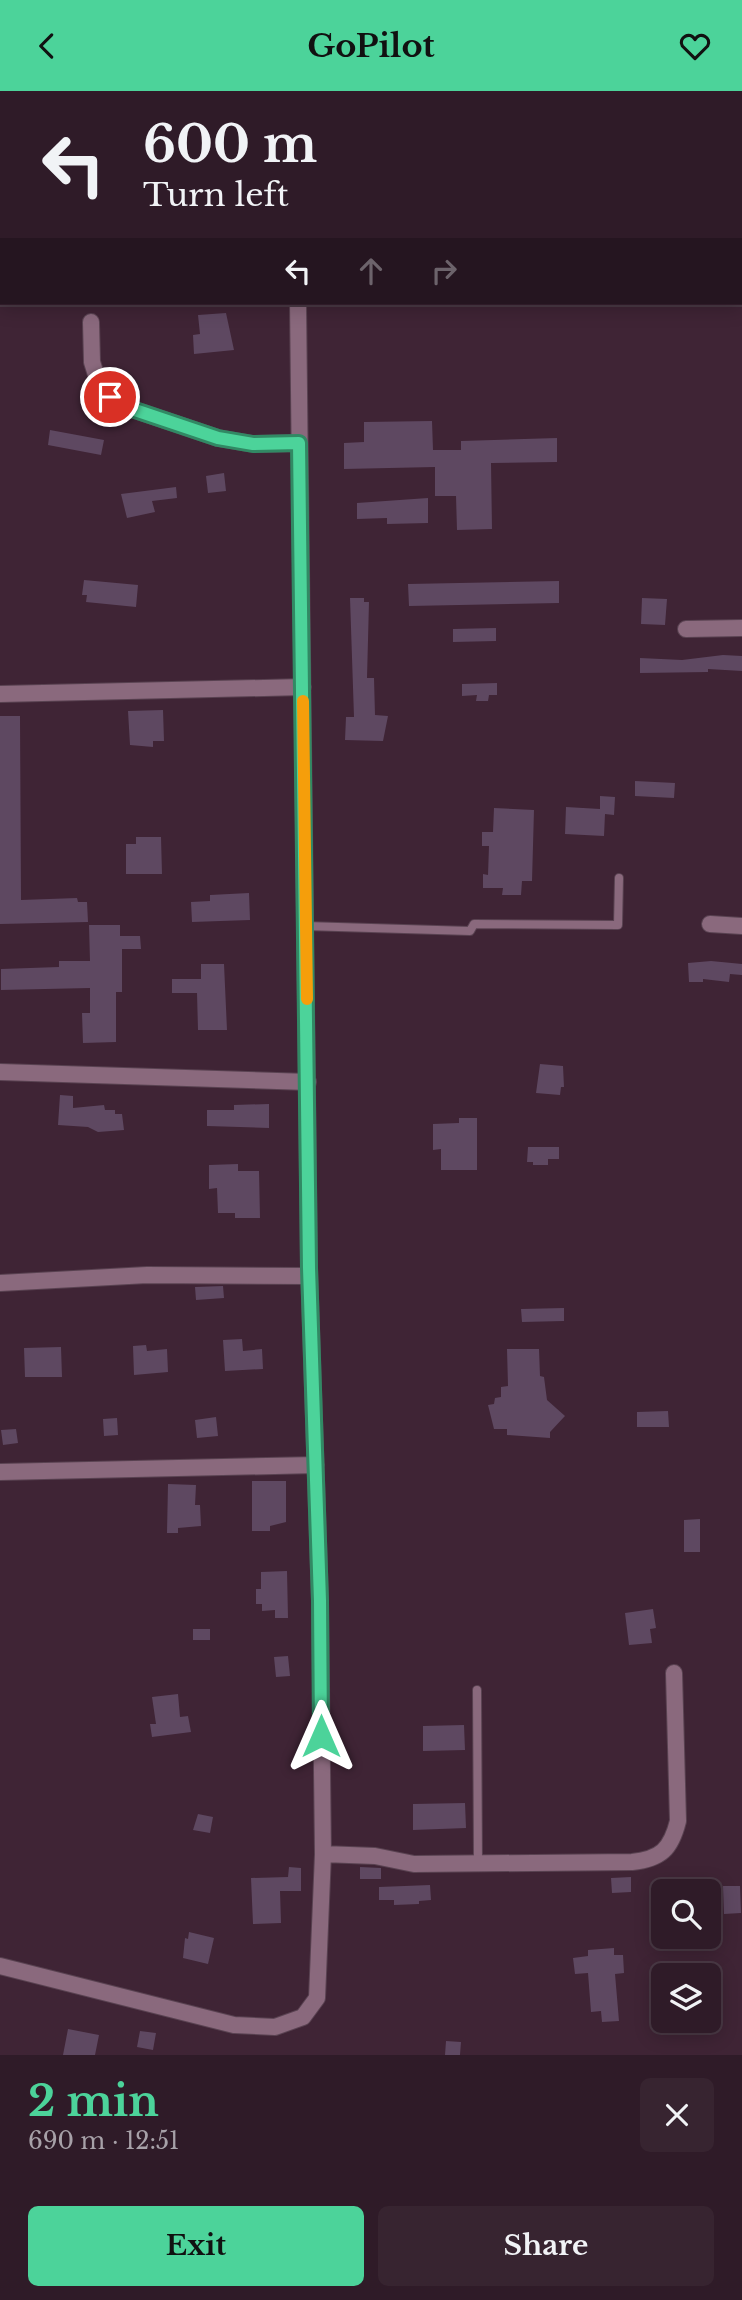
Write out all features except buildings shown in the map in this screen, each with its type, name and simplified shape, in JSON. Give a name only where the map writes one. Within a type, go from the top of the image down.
[{"type":"street","points":[[0,1966],[234,2025],[275,2027],[303,2017],[317,1998],[323,1854],[316,1465],[309,1276],[298,305]]},
{"type":"street","points":[[91,322],[92,362],[98,381],[110,397],[126,407],[218,438],[253,444],[299,443]]},
{"type":"street","points":[[686,629],[742,628]]},
{"type":"street","points":[[0,694],[303,687]]},
{"type":"street","points":[[710,924],[742,926]]},
{"type":"street","points":[[0,1072],[308,1081]]},
{"type":"street","points":[[0,1283],[123,1276],[309,1276]]},
{"type":"street","points":[[0,1472],[316,1465]]},
{"type":"street","points":[[323,1854],[375,1856],[414,1864],[478,1865],[632,1862],[650,1860],[666,1852],[673,1842],[678,1821],[674,1674]]},
{"type":"lane","points":[[305,926],[470,931],[474,924],[618,925],[619,878]]},
{"type":"lane","points":[[477,1690],[478,1865]]},
{"type":"slow traffic","points":[[303,701],[307,999]]},
{"type":"route","points":[[110,397],[126,407],[218,438],[253,444],[299,443],[309,1268],[320,1601],[321,1736]]}]
